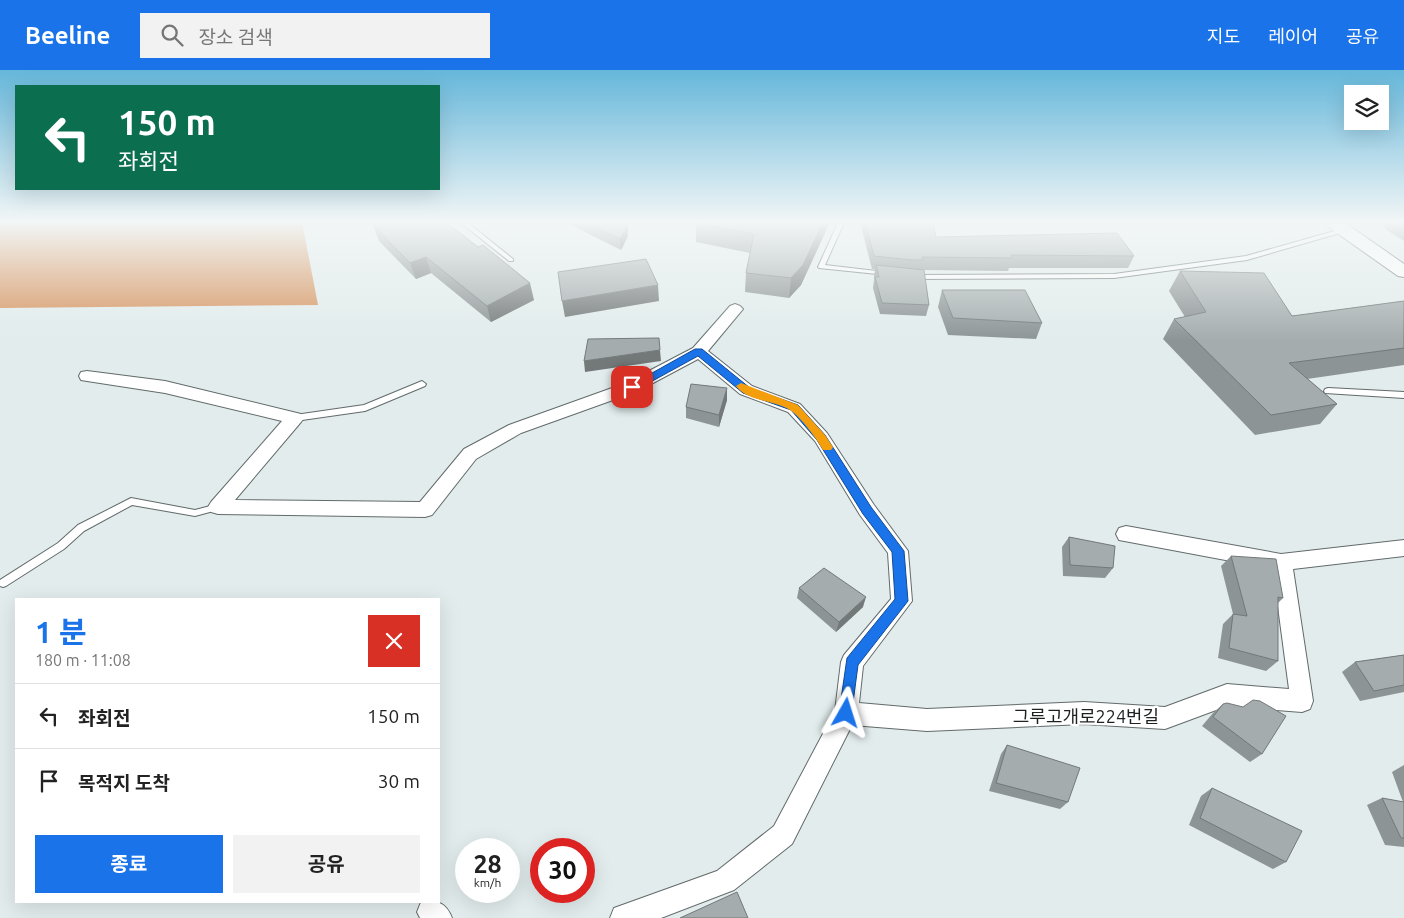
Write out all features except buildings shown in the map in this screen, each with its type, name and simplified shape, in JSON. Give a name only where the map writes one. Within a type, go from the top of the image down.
[{"type":"street","points":[[1389,262],[1404,272]]},
{"type":"street","points":[[218,508],[425,510],[470,454],[515,429],[632,387],[699,352],[735,309]]},
{"type":"street","points":[[624,918],[725,881],[783,834],[846,713],[852,662],[902,601],[898,551],[867,510],[821,437],[794,408],[746,390],[699,352]]},
{"type":"street","points":[[87,376],[165,387],[295,418],[218,508]]},
{"type":"street","points":[[1126,534],[1282,562],[1404,548]]},
{"type":"street","name":"그루고개로224번길","points":[[846,713],[927,720],[1084,713],[1165,718],[1226,695],[1302,702],[1282,562]]},
{"type":"lane","points":[[823,262],[821,267],[890,275]]},
{"type":"lane","points":[[910,277],[1114,276],[1221,262]]},
{"type":"lane","points":[[295,418],[365,408],[422,384]]},
{"type":"lane","points":[[1328,391],[1404,395]]},
{"type":"lane","points":[[3,583],[60,546],[81,528],[130,501],[195,513],[218,508]]},
{"type":"shaded area","points":[[0,262],[310,262],[318,305],[0,308]]},
{"type":"slow traffic","points":[[741,386],[746,390],[794,408],[821,437],[827,447]]},
{"type":"route","points":[[632,387],[699,352],[746,390],[794,408],[821,437],[867,510],[898,551],[902,601],[852,662],[846,713]]}]
